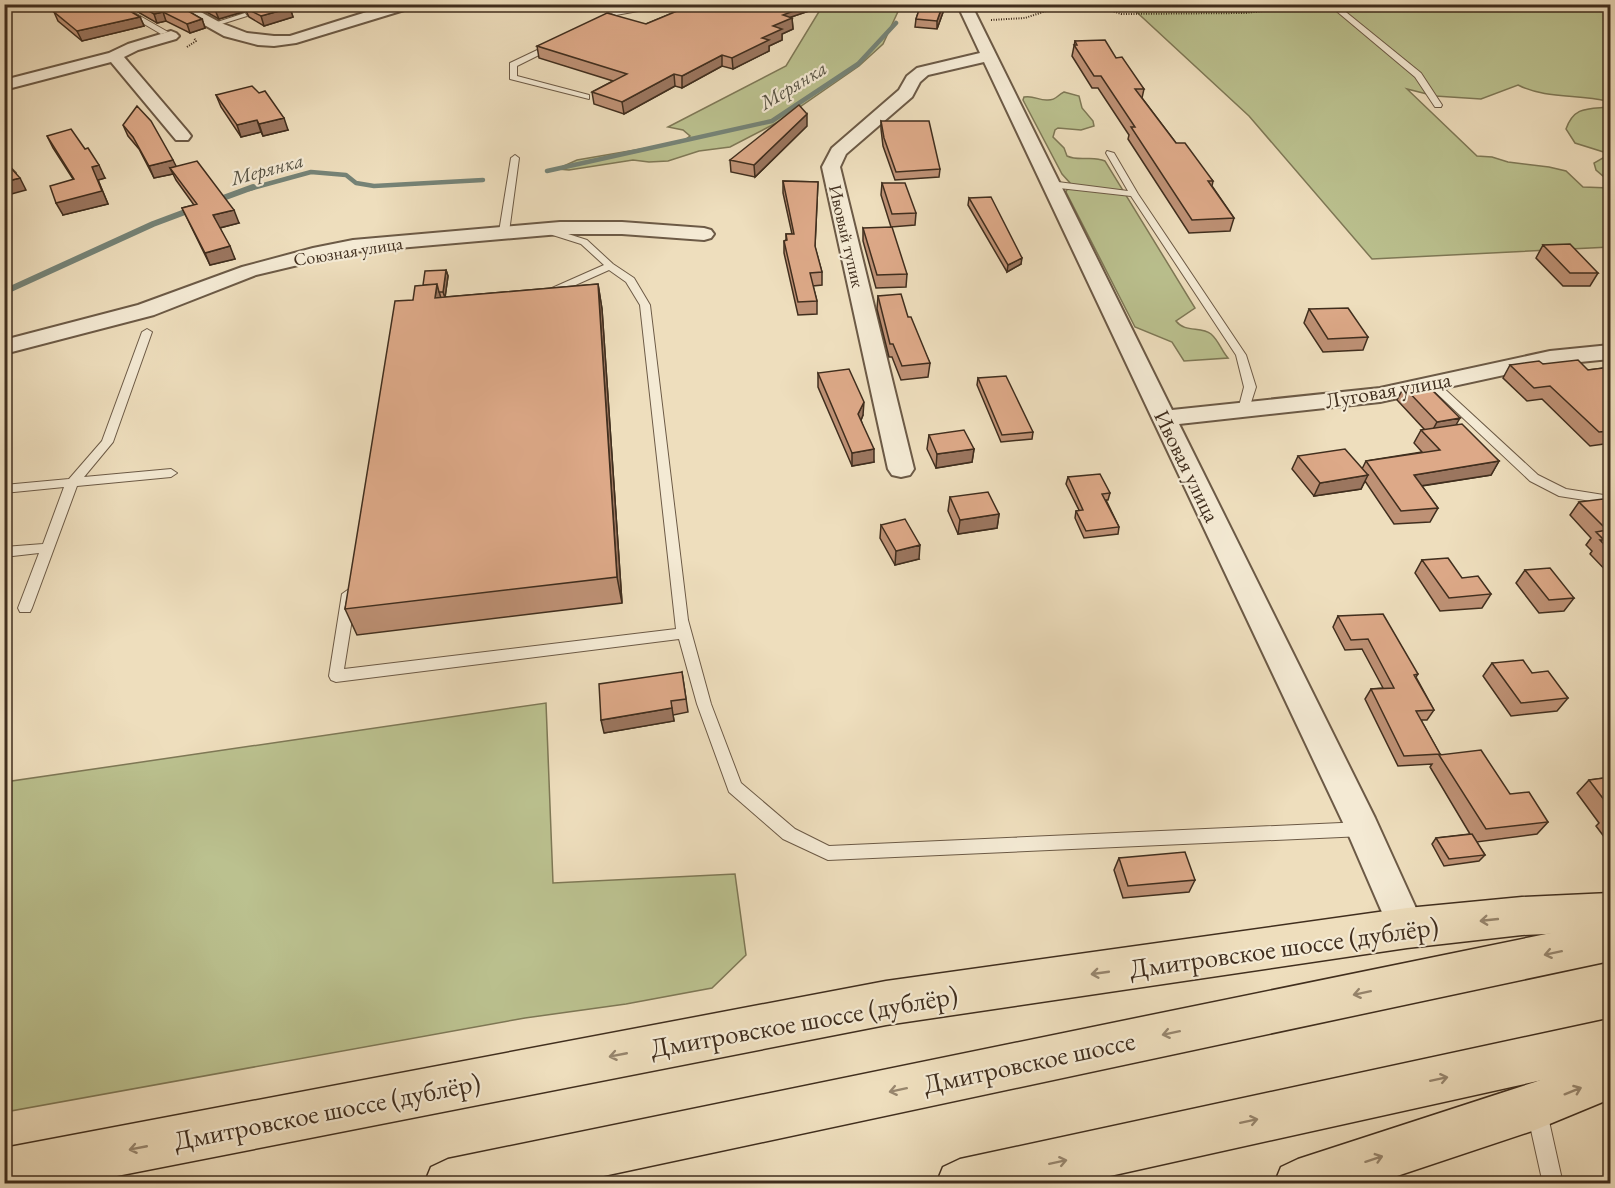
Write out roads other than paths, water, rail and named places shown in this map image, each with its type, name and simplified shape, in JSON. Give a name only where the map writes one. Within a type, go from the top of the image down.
[{"type":"main road","name":"Дмитровское шоссе (дублёр)","points":[[4,1173],[886,1003],[1407,928],[1522,916],[1611,912]]},
{"type":"main road","name":"Дмитровское шоссе","points":[[448,1184],[1611,941]]},
{"type":"main road","points":[[960,1184],[1611,1042]]},
{"type":"main road","points":[[1299,1184],[1535,1107],[1611,1076]]},
{"type":"street","points":[[174,4],[229,34],[252,41],[275,42],[291,40],[409,4]]},
{"type":"street","name":"Ивовая улица","points":[[968,13],[1364,829],[1407,928]]},
{"type":"street","points":[[4,85],[115,57],[133,47],[168,34]]},
{"type":"street","name":"Ивовый тупик","points":[[901,469],[831,167],[838,152],[906,93],[913,79],[923,71],[990,56]]},
{"type":"street","points":[[115,57],[182,136]]},
{"type":"street","name":"Союзная улица","points":[[4,347],[147,310],[249,272],[313,254],[353,246],[543,229],[622,228],[704,234]]},
{"type":"street","name":"Луговая улица","points":[[1164,418],[1380,395],[1550,358],[1611,352]]},
{"type":"lane","points":[[113,4],[168,34]]},
{"type":"lane","points":[[592,4],[616,13]]},
{"type":"lane","points":[[606,18],[616,13],[674,4]]},
{"type":"lane","points":[[1331,4],[1418,75],[1438,105]]},
{"type":"lane","points":[[212,25],[245,15]]},
{"type":"lane","points":[[558,44],[513,65],[513,77],[586,97]]},
{"type":"lane","points":[[1110,153],[1134,194],[1241,356],[1250,387],[1244,410]]},
{"type":"lane","points":[[504,232],[515,158]]},
{"type":"lane","points":[[4,163],[13,174],[4,177]]},
{"type":"lane","points":[[1050,184],[1134,194]]},
{"type":"lane","points":[[543,229],[584,243],[630,280],[645,305],[684,633],[704,704],[735,787],[789,834],[828,854],[1364,829]]},
{"type":"lane","points":[[532,296],[544,295],[610,266]]},
{"type":"lane","points":[[25,608],[72,483],[107,442],[147,332]]},
{"type":"lane","points":[[1433,384],[1534,478],[1563,493],[1611,500]]},
{"type":"lane","points":[[4,489],[171,473]]},
{"type":"lane","points":[[4,552],[48,548]]},
{"type":"lane","points":[[351,584],[336,676],[684,633]]},
{"type":"lane","points":[[1535,1107],[1553,1184]]},
{"type":"waterway","name":"Мерянка","points":[[547,171],[772,121],[858,64],[896,23]]},
{"type":"waterway","name":"Мерянка","points":[[249,189],[311,172],[346,175],[356,183],[374,186],[483,180]]},
{"type":"waterway","name":"Мерянка","points":[[215,201],[253,187]]},
{"type":"waterway","name":"Мерянка","points":[[4,292],[153,224],[193,209]]}]
